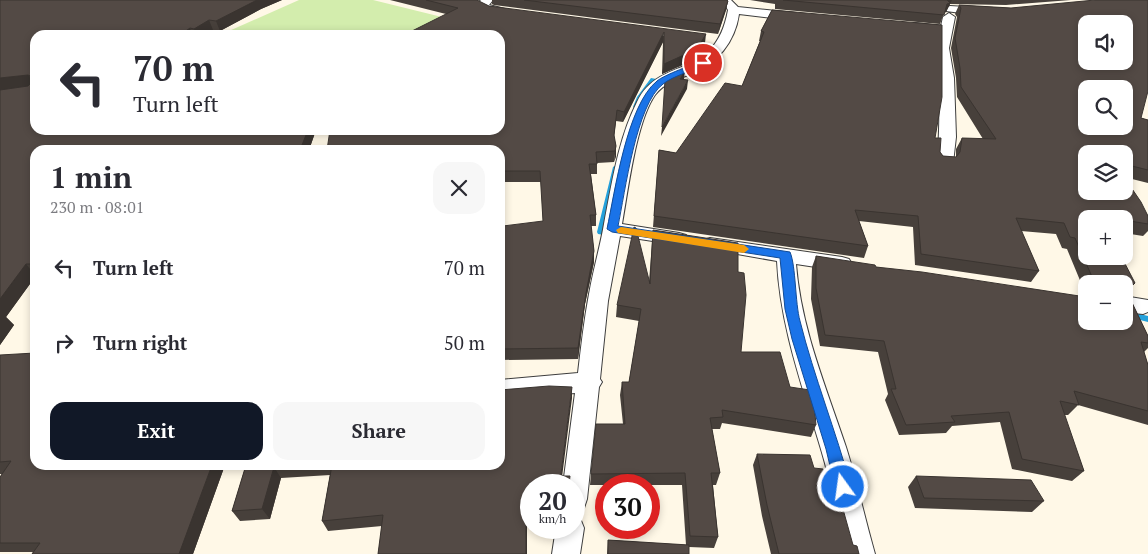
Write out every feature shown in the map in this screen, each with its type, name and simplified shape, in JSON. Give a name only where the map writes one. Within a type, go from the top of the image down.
[{"type":"street","points":[[487,0],[483,4],[487,9],[519,14]]},
{"type":"street","points":[[726,5],[807,18]]},
{"type":"street","points":[[577,474],[590,382],[598,300],[630,143],[645,101],[660,82],[703,63],[719,46],[717,40],[733,20],[726,5]]},
{"type":"street","points":[[945,163],[948,137],[947,78],[943,48],[951,5],[994,12]]},
{"type":"street","points":[[902,26],[946,30]]},
{"type":"street","points":[[612,229],[862,267]]},
{"type":"street","points":[[786,255],[791,309],[798,339],[834,449],[861,554]]},
{"type":"street","points":[[505,390],[590,382]]},
{"type":"street","points":[[566,554],[568,539]]},
{"type":"green space","points":[[299,0],[373,0],[450,19],[429,30],[231,30]]},
{"type":"building","points":[[0,0],[257,0],[216,21],[209,20],[194,29],[190,28],[187,30],[30,30],[30,76],[0,78]]},
{"type":"building","points":[[426,0],[477,0],[489,6],[706,34],[697,49],[664,64],[664,32],[624,112],[617,110],[614,135],[615,151],[596,152],[597,164],[589,164],[596,215],[590,215],[594,251],[578,348],[505,349],[505,226],[543,221],[540,171],[505,171],[505,145],[328,145],[329,135],[505,135],[505,30],[414,30],[458,8]]},
{"type":"building","points":[[524,0],[727,0],[728,1],[720,24]]},
{"type":"building","points":[[783,0],[947,0],[950,3],[947,4],[944,15]]},
{"type":"building","points":[[1095,0],[1148,0],[1148,91],[1141,118],[1148,120],[1148,170],[1133,166],[1133,145],[1078,145],[1078,200],[1133,200],[1133,190],[1148,216],[1148,224],[1133,222],[1133,210],[1078,210],[1078,245],[1075,238],[1070,237],[1064,223],[1016,218],[1039,271],[921,254],[918,216],[855,210],[868,246],[654,216],[659,150],[676,153],[725,83],[742,86],[764,32],[761,31],[772,10],[942,25],[942,97],[935,138],[941,138],[940,152],[943,156],[956,157],[960,152],[962,138],[996,139],[961,87],[955,38],[961,8],[959,5],[1011,8]]},
{"type":"building","points":[[685,70],[680,79],[688,80],[662,127],[665,80]]},
{"type":"building","points":[[30,84],[30,135],[306,135],[302,145],[30,145],[30,264],[26,264],[0,299],[0,90],[28,86]]},
{"type":"building","points":[[634,227],[636,228],[650,284],[653,230],[738,243],[738,272],[744,273],[746,295],[741,352],[780,352],[790,387],[810,390],[814,403],[816,425],[722,410],[723,417],[710,418],[720,473],[711,473],[718,537],[690,536],[685,473],[591,474],[596,424],[625,424],[622,382],[629,382],[641,309],[617,305]]},
{"type":"building","points":[[816,256],[875,265],[876,267],[922,272],[1078,296],[1078,330],[1133,330],[1133,305],[1148,336],[1148,343],[1141,342],[1148,365],[1148,411],[1074,391],[1079,405],[1060,401],[1084,471],[1022,459],[1009,412],[951,416],[955,422],[906,425],[891,389],[896,389],[884,341],[825,335],[816,288]]},
{"type":"building","points":[[1087,265],[1126,265],[1131,275],[1091,275]]},
{"type":"building","points":[[30,353],[30,470],[210,470],[179,554],[32,554],[40,543],[0,543],[0,477],[11,461],[0,462],[0,355]]},
{"type":"building","points":[[549,386],[572,387],[561,474],[520,474],[520,539],[526,539],[526,554],[378,554],[383,515],[322,521],[331,470],[505,470],[505,390]]},
{"type":"building","points":[[757,454],[810,455],[814,468],[823,469],[832,503],[841,502],[853,545],[857,546],[859,554],[779,554]]},
{"type":"building","points":[[244,470],[273,470],[262,509],[232,511]]},
{"type":"building","points":[[916,476],[1031,480],[1044,501],[924,498]]},
{"type":"building","points":[[608,540],[689,545],[689,554],[608,554]]},
{"type":"waterway","points":[[636,107],[640,97],[653,79]]},
{"type":"waterway","points":[[611,234],[600,232],[616,167]]},
{"type":"waterway","points":[[1133,315],[1148,319]]},
{"type":"slow traffic","points":[[621,230],[744,249]]},
{"type":"route","points":[[703,63],[660,82],[645,101],[630,143],[612,229],[786,255],[791,309],[798,339],[834,449],[843,487]]}]
